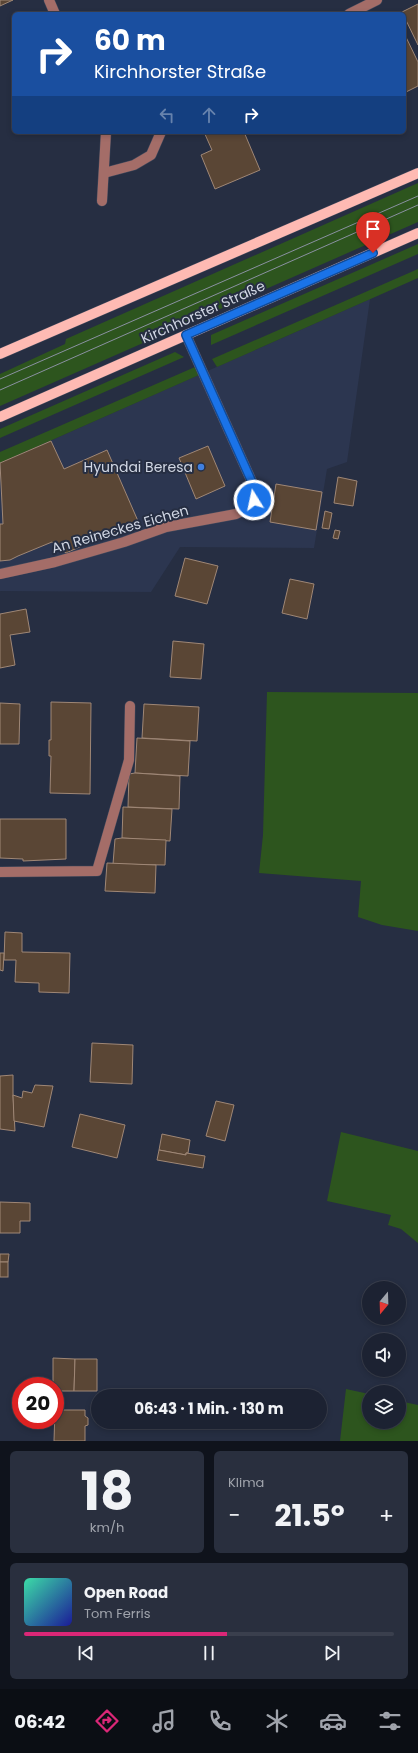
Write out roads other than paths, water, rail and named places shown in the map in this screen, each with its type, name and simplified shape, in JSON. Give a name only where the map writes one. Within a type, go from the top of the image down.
[{"type":"main road","points":[[0,354],[418,173]]},
{"type":"main road","name":"Kirchhorster Straße","points":[[0,417],[418,233]]},
{"type":"lane","points":[[49,0],[54,12]]},
{"type":"lane","points":[[353,12],[377,0]]},
{"type":"lane","points":[[102,201],[106,134]]},
{"type":"lane","points":[[104,172],[134,165],[151,155],[160,134]]},
{"type":"lane","name":"An Reineckes Eichen","points":[[0,574],[55,562],[104,548],[166,527],[236,514],[246,509],[254,500],[256,491],[186,335]]},
{"type":"lane","points":[[0,872],[97,871],[129,760],[130,706]]},
{"type":"tram line","points":[[0,379],[418,196]]},
{"type":"tram line","points":[[0,390],[418,205]]},
{"type":"place","name":"Hyundai Beresa","points":[[201,467]]}]
